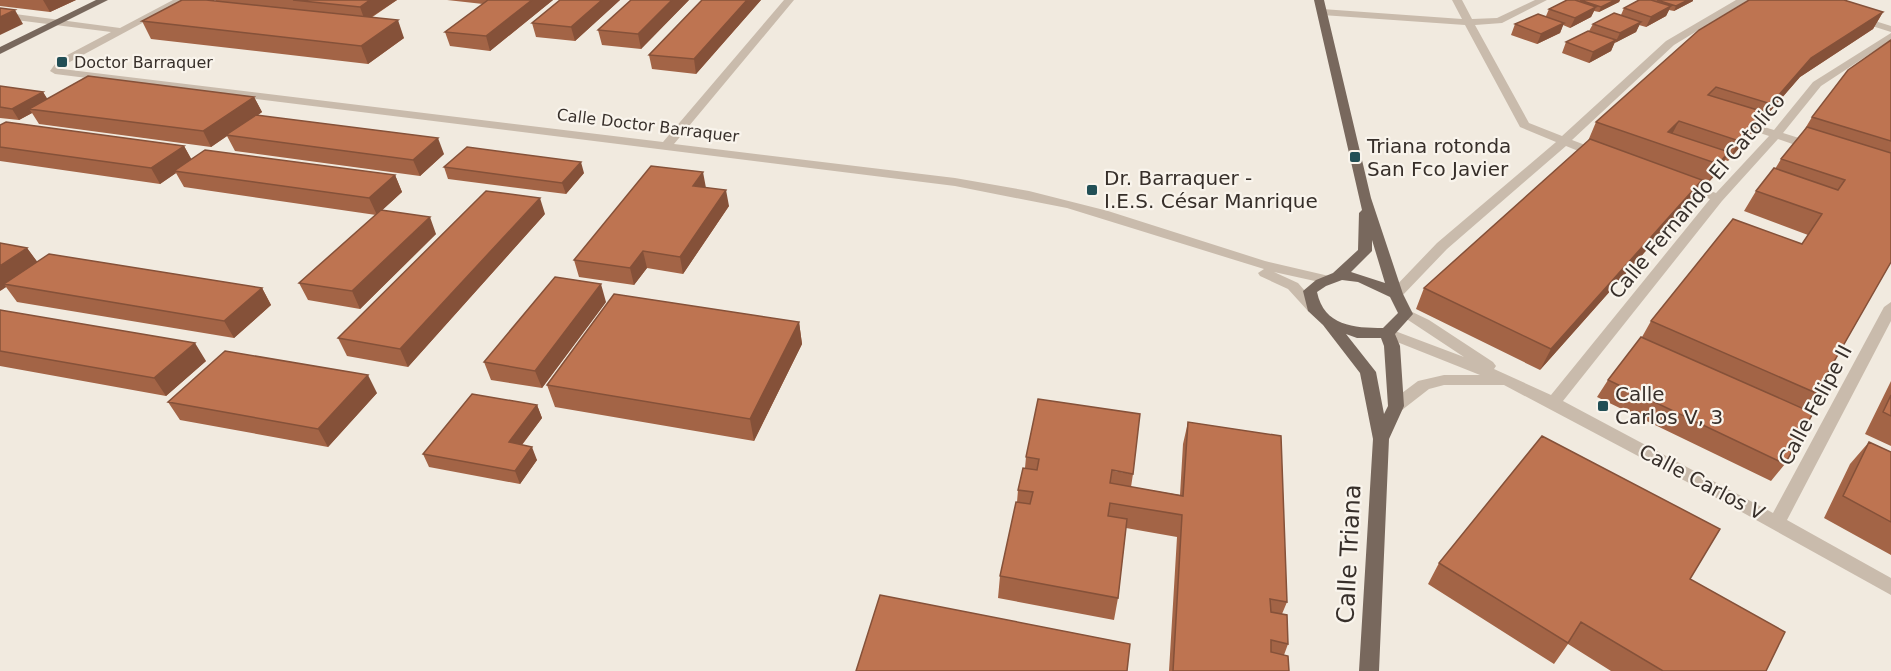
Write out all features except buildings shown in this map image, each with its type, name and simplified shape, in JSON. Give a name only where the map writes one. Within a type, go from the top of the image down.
[{"type":"main road","points":[[0,51],[103,0]]},
{"type":"main road","points":[[1320,6],[1365,198],[1396,294],[1406,314],[1387,333],[1357,333],[1328,322]]},
{"type":"main road","points":[[1339,275],[1365,251],[1365,198]]},
{"type":"main road","points":[[1381,439],[1368,372],[1328,322],[1313,308],[1310,291],[1324,279],[1339,275],[1370,279],[1396,294]]},
{"type":"main road","points":[[1381,439],[1396,406],[1392,346],[1387,333]]},
{"type":"main road","name":"Calle Triana","points":[[1369,671],[1381,439]]},
{"type":"street","points":[[0,15],[123,32],[180,0]]},
{"type":"street","points":[[667,146],[789,0]]},
{"type":"street","points":[[1457,0],[1524,125],[1607,158]]},
{"type":"street","points":[[1320,6],[1467,22],[1499,21],[1542,0]]},
{"type":"street","points":[[1396,294],[1442,246],[1563,142],[1670,43],[1743,0]]},
{"type":"street","points":[[1850,16],[1891,29]]},
{"type":"street","name":"Calle Doctor Barraquer","points":[[123,32],[62,62],[55,71],[955,182],[1072,205],[1227,255],[1324,279]]},
{"type":"street","name":"Calle Fernando El Catolico","points":[[1553,403],[1718,198],[1776,135],[1817,84],[1891,36]]},
{"type":"street","points":[[1725,118],[1828,152]]},
{"type":"street","points":[[1663,178],[1718,198]]},
{"type":"street","name":"Calle Doctor Barraquer","points":[[1227,255],[1293,286],[1313,308]]},
{"type":"street","name":"Calle Felipe II","points":[[1777,522],[1891,307]]},
{"type":"street","name":"Calle Carlos V","points":[[1406,314],[1424,322],[1510,381]]},
{"type":"street","name":"Calle Carlos V","points":[[1387,333],[1510,381],[1777,522],[1891,587]]},
{"type":"street","points":[[1396,406],[1424,385],[1434,382],[1510,381]]},
{"type":"place","name":"Doctor Barraquer","points":[[62,62]]},
{"type":"place","name":"Triana rotonda San Fco Javier","points":[[1355,157]]},
{"type":"place","name":"Dr. Barraquer - I.E.S. César Manrique","points":[[1092,190]]},
{"type":"place","name":"Calle Carlos V, 3","points":[[1603,406]]}]
